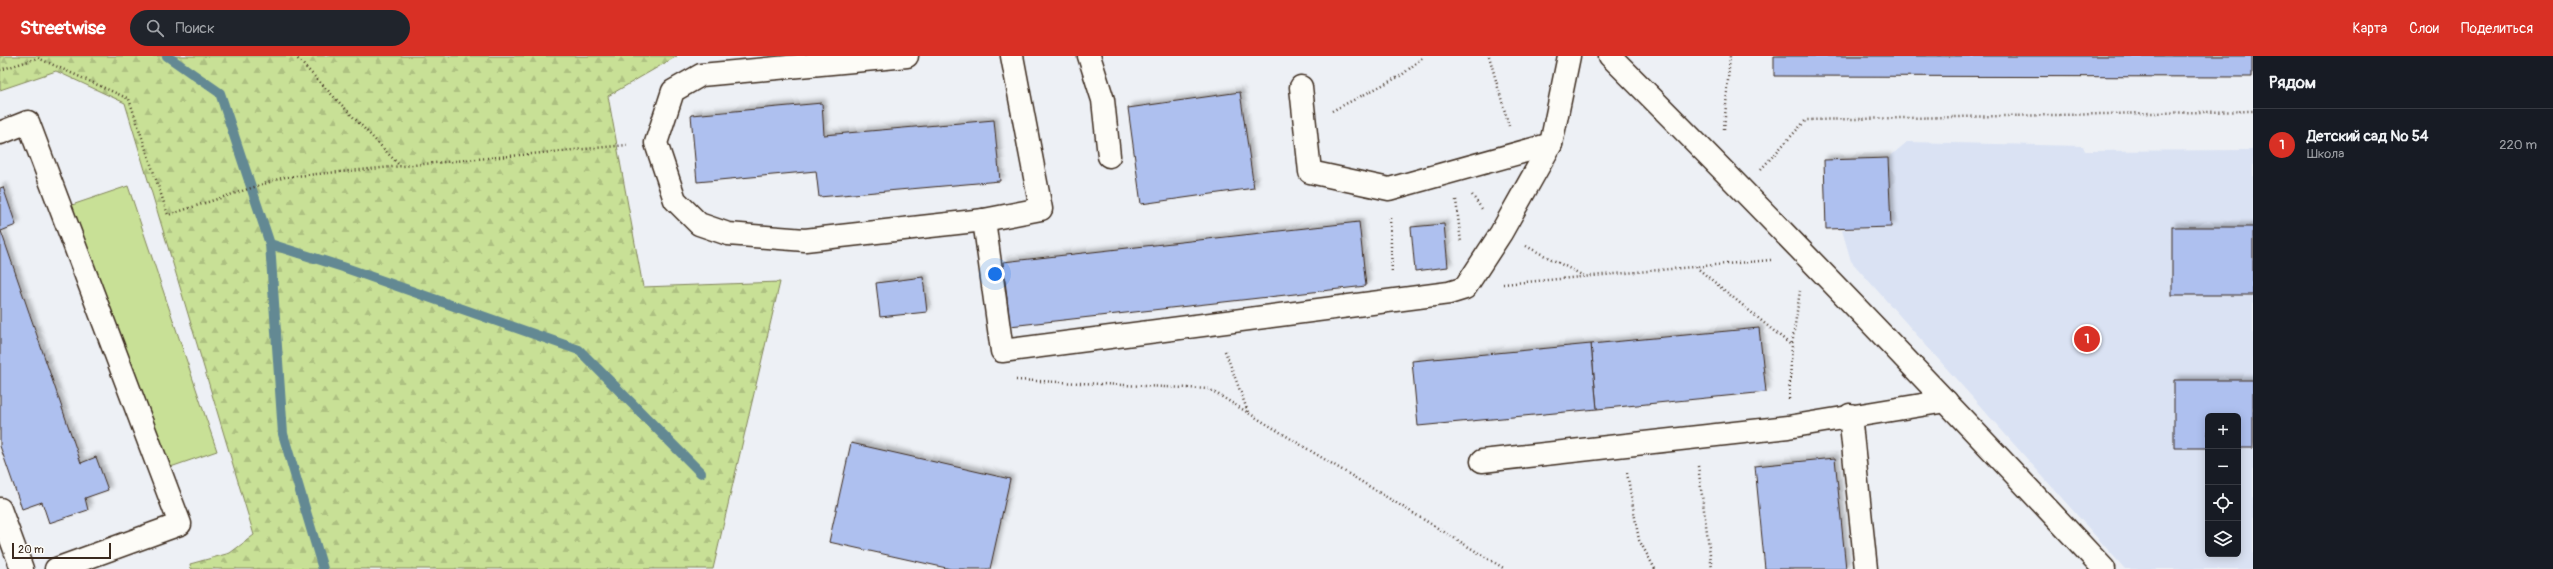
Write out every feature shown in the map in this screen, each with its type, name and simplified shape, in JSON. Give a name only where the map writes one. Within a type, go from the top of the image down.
[{"type":"lane","points":[[908,56],[701,75],[673,91],[656,143],[675,200],[699,224],[728,234],[805,240],[984,220],[1041,209],[1012,56]]},
{"type":"lane","points":[[1089,56],[1103,100],[1109,156]]},
{"type":"lane","points":[[984,220],[1002,351],[1394,302],[1449,293],[1465,288],[1501,233],[1551,144],[1568,56]]},
{"type":"lane","points":[[1610,56],[1721,167],[1805,257],[1946,401],[2104,569]]},
{"type":"lane","points":[[1301,87],[1310,172],[1389,189],[1551,144]]},
{"type":"lane","points":[[0,132],[28,122],[180,524],[56,569]]},
{"type":"lane","points":[[1482,461],[1788,427],[1850,415],[1946,401]]},
{"type":"lane","points":[[1850,415],[1866,569]]},
{"type":"lane","points":[[0,509],[22,569]]},
{"type":"path","points":[[295,56],[400,166]]},
{"type":"path","points":[[1305,125],[1402,75],[1424,56]]},
{"type":"path","points":[[1489,56],[1517,153]]},
{"type":"path","points":[[1721,167],[1730,56]]},
{"type":"path","points":[[0,70],[38,58],[129,99],[168,215],[219,200],[285,177],[656,143]]},
{"type":"path","points":[[1742,189],[1806,120],[2253,111]]},
{"type":"path","points":[[1453,171],[1465,288],[1805,257],[1792,345],[1788,427]]},
{"type":"path","points":[[1389,189],[1394,302]]},
{"type":"path","points":[[1696,267],[1792,345]]},
{"type":"path","points":[[1216,324],[1248,412]]},
{"type":"path","points":[[1002,351],[1009,379],[1209,389],[1505,569]]},
{"type":"path","points":[[1622,446],[1639,540],[1655,569]]},
{"type":"path","points":[[1697,459],[1712,569]]},
{"type":"shaded area","points":[[1907,142],[2083,146],[2085,151],[2253,150],[2253,569],[2125,569],[1851,261],[1842,230],[1891,227],[1888,158]]},
{"type":"green space","points":[[0,56],[677,56],[608,96],[643,287],[780,282],[713,569],[191,569],[190,564],[230,553],[254,535],[125,103],[56,71],[0,90]]},
{"type":"green space","points":[[128,186],[217,451],[162,470],[72,205]]},
{"type":"building","points":[[1774,56],[2252,56],[2252,77],[1774,76]]},
{"type":"building","points":[[1240,92],[1254,188],[1141,204],[1128,108]]},
{"type":"building","points":[[822,103],[824,135],[994,120],[1000,181],[819,197],[816,171],[697,182],[691,115]]},
{"type":"building","points":[[1888,158],[1891,227],[1826,229],[1824,160]]},
{"type":"building","points":[[3,187],[16,225],[1,231],[81,463],[96,457],[108,490],[85,498],[88,510],[49,523],[42,502],[22,509],[0,446],[0,188]]},
{"type":"building","points":[[1359,222],[1366,286],[1010,326],[1003,262]]},
{"type":"building","points":[[1444,224],[1448,267],[1415,271],[1411,227]]},
{"type":"building","points":[[2172,227],[2253,227],[2253,295],[2172,295]]},
{"type":"building","points":[[923,277],[927,312],[880,317],[876,283]]},
{"type":"building","points":[[1759,328],[1766,392],[1597,409],[1591,344]]},
{"type":"building","points":[[1591,344],[1597,409],[1418,426],[1412,361]]},
{"type":"building","points":[[2174,380],[2253,380],[2253,448],[2241,448],[2241,413],[2205,413],[2205,448],[2174,448]]},
{"type":"building","points":[[851,443],[1010,479],[990,569],[951,569],[829,542]]},
{"type":"building","points":[[1835,458],[1846,569],[1765,569],[1755,466]]},
{"type":"waterway","points":[[167,56],[220,93],[270,244],[283,434],[323,569]]},
{"type":"waterway","points":[[270,244],[343,267],[579,350],[701,473]]},
{"type":"place","name":"Детский сад № 54","points":[[2087,339]]}]
